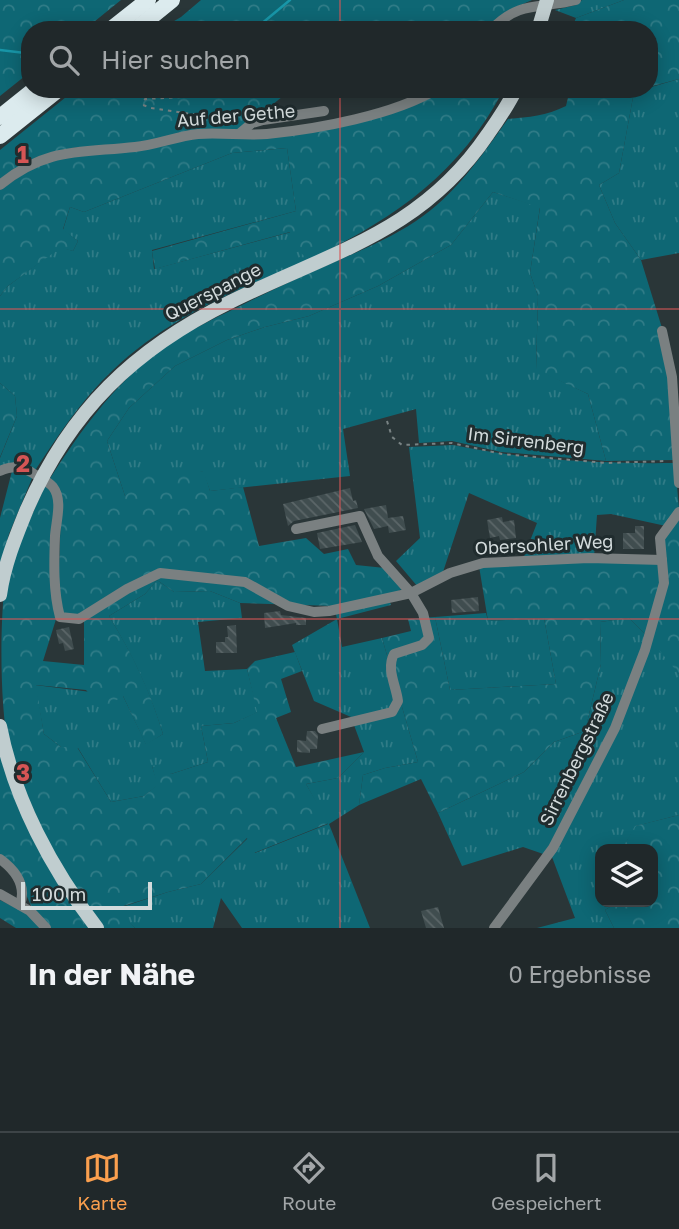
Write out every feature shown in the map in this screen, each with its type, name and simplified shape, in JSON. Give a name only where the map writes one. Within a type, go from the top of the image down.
[{"type":"highway","points":[[121,21],[146,0]]},
{"type":"highway","points":[[146,21],[172,0]]},
{"type":"highway","points":[[0,117],[24,98]]},
{"type":"highway","points":[[0,136],[48,98]]},
{"type":"main road","points":[[541,21],[546,2]]},
{"type":"main road","name":"Querspange","points":[[0,595],[18,530],[41,478],[69,434],[114,378],[167,337],[229,302],[379,235],[430,200],[453,180],[471,159],[510,98]]},
{"type":"main road","points":[[0,726],[4,748],[28,811],[51,859],[97,928]]},
{"type":"street","points":[[499,21],[516,11],[537,4],[576,0]]},
{"type":"street","name":"Auf der Gethe","points":[[0,185],[41,159],[74,151],[137,147],[197,134],[267,134],[390,111],[421,98]]},
{"type":"street","points":[[239,134],[252,123],[263,120],[324,111]]},
{"type":"street","points":[[662,331],[672,377],[679,483]]},
{"type":"street","points":[[0,471],[14,466],[21,467],[41,478]]},
{"type":"street","name":"Obersohler Weg","points":[[41,478],[53,487],[57,494],[59,511],[55,534],[56,597],[60,617],[79,620],[119,594],[160,573],[244,582],[288,606],[314,612],[411,593],[450,573],[483,563],[589,558],[662,560]]},
{"type":"street","name":"Sirrenbergstraße","points":[[494,928],[553,848],[615,728],[645,650],[664,583],[660,538],[679,512]]},
{"type":"street","points":[[296,529],[360,516],[378,556],[411,593],[423,613],[429,638],[422,645],[394,654],[391,659],[390,666],[398,701],[392,712],[322,729]]},
{"type":"street","points":[[0,859],[12,868],[19,880],[23,897],[20,905]]},
{"type":"street","points":[[0,894],[39,919],[46,928]]},
{"type":"path","points":[[163,98],[145,99],[144,105],[220,118],[224,134]]},
{"type":"path","name":"Im Sirrenberg","points":[[387,421],[392,437],[402,445],[452,443],[502,454],[606,463],[677,461]]},
{"type":"green space","points":[[0,0],[121,0],[95,21],[21,21],[21,79],[0,96]]},
{"type":"green space","points":[[201,0],[532,0],[514,8],[497,21],[174,21]]},
{"type":"green space","points":[[582,0],[624,0],[576,18],[555,10],[576,5]]},
{"type":"green space","points":[[624,0],[679,0],[679,79],[658,85],[658,21],[575,21],[576,18]]},
{"type":"green space","points":[[679,79],[679,253],[641,260],[615,223],[599,185],[619,173],[633,98],[658,98],[658,85]]},
{"type":"green space","points":[[65,98],[281,98],[238,132],[72,148],[0,182],[0,150]]},
{"type":"green space","points":[[413,98],[499,98],[466,147],[421,191],[369,228],[309,260],[295,248],[290,232],[155,269],[152,251],[296,211],[287,148],[232,153],[84,212],[70,207],[63,229],[78,241],[73,251],[60,248],[8,286],[0,296],[0,190],[42,161],[197,136],[330,126]]},
{"type":"green space","points":[[568,98],[633,98],[619,173],[599,185],[615,223],[641,260],[662,328],[672,377],[675,460],[606,461],[588,394],[536,370],[538,296],[530,273],[540,208],[493,192],[451,245],[378,286],[309,316],[227,340],[175,366],[129,408],[107,441],[125,496],[148,475],[204,471],[210,491],[243,487],[259,546],[306,538],[324,554],[348,549],[356,565],[385,568],[402,589],[388,597],[391,605],[337,619],[334,606],[240,603],[210,591],[174,592],[157,580],[145,594],[109,616],[140,673],[163,734],[146,745],[123,696],[102,709],[86,690],[36,685],[44,734],[61,747],[77,747],[111,802],[144,796],[157,785],[152,766],[162,764],[171,774],[208,762],[201,726],[234,723],[257,712],[247,669],[255,661],[295,652],[302,671],[281,679],[291,712],[276,718],[296,767],[364,752],[338,778],[306,784],[329,823],[254,853],[247,838],[201,884],[117,908],[135,928],[103,928],[91,912],[48,841],[9,750],[2,670],[4,591],[17,551],[45,486],[55,495],[49,480],[85,427],[126,379],[168,344],[207,322],[374,244],[416,221],[455,187],[508,119],[530,117],[559,109],[566,106]],"holes":[[[55,495],[61,510],[58,597],[60,616],[84,619],[84,665],[43,661],[57,616]]]},
{"type":"green space","points":[[287,148],[296,211],[152,250],[154,269],[291,232],[309,260],[205,306],[157,335],[134,351],[91,394],[34,472],[0,469],[0,458],[17,416],[15,396],[0,383],[0,296],[8,286],[60,247],[73,251],[78,241],[63,230],[70,207],[84,212],[232,153]]},
{"type":"green space","points":[[493,192],[540,207],[530,273],[538,296],[536,369],[588,394],[606,461],[501,452],[452,441],[419,443],[416,409],[343,429],[350,476],[210,491],[203,471],[125,496],[107,441],[129,408],[175,366],[227,340],[309,316],[378,286],[451,245]]},
{"type":"green space","points":[[0,383],[15,396],[17,416],[0,457]]},
{"type":"green space","points":[[453,445],[563,460],[675,463],[679,509],[666,526],[611,514],[597,515],[594,557],[523,559],[537,523],[469,493],[442,575],[418,587],[396,561],[420,538],[409,447]]},
{"type":"green space","points":[[12,471],[33,476],[9,534],[0,568],[0,518]]},
{"type":"green space","points":[[679,515],[679,674],[649,638],[666,583],[662,537]]},
{"type":"green space","points":[[537,561],[661,561],[662,581],[647,636],[629,618],[600,622],[601,664],[585,731],[554,742],[524,772],[438,813],[421,779],[359,805],[363,775],[418,762],[382,638],[411,631],[408,619],[435,617],[450,690],[556,684],[544,618],[488,621],[479,566]]},
{"type":"green space","points":[[157,580],[174,592],[210,591],[240,603],[242,618],[198,622],[205,671],[247,669],[258,712],[234,723],[201,726],[208,762],[171,774],[152,766],[158,785],[144,796],[111,802],[78,748],[61,747],[44,734],[35,685],[123,696],[146,744],[163,734],[140,673],[109,616],[145,594]]},
{"type":"green space","points":[[486,613],[488,621],[544,618],[556,684],[450,690],[435,617]]},
{"type":"green space","points":[[629,618],[665,654],[679,674],[679,815],[636,826],[625,844],[595,844],[595,907],[610,907],[605,910],[614,928],[537,928],[575,918],[552,857],[523,847],[462,866],[438,813],[524,772],[554,742],[585,731],[601,664],[600,622]]},
{"type":"green space","points":[[337,619],[342,647],[382,638],[418,762],[363,775],[359,805],[329,824],[370,928],[242,928],[221,898],[213,928],[135,928],[116,909],[201,884],[248,838],[255,853],[328,824],[306,784],[338,778],[364,752],[351,717],[314,701],[292,645]]},
{"type":"green space","points":[[0,754],[89,928],[50,928],[32,908],[14,867],[0,858]]},
{"type":"green space","points":[[679,815],[679,928],[614,928],[605,910],[610,907],[658,907],[658,844],[625,844],[635,826]]},
{"type":"green space","points":[[0,900],[26,913],[42,928],[16,928],[0,918]]},
{"type":"building","points":[[350,488],[358,508],[294,521],[288,526],[283,504]]},
{"type":"building","points":[[386,505],[388,518],[403,516],[406,530],[389,533],[388,526],[374,529],[364,509]]},
{"type":"building","points":[[502,517],[503,522],[514,520],[516,538],[490,538],[487,520]]},
{"type":"building","points":[[355,525],[362,542],[320,549],[317,533]]},
{"type":"building","points":[[635,526],[644,526],[644,549],[623,549],[623,533],[635,533]]},
{"type":"building","points":[[478,597],[479,611],[452,613],[451,600]]},
{"type":"building","points":[[280,611],[281,615],[306,618],[306,625],[296,623],[265,628],[264,613]]},
{"type":"building","points":[[236,625],[237,653],[216,653],[216,642],[225,642],[225,637],[228,637],[227,626]]},
{"type":"building","points":[[69,627],[74,649],[65,651],[63,643],[59,644],[56,630]]},
{"type":"building","points":[[307,731],[315,731],[318,735],[317,749],[310,749],[310,753],[297,752],[297,740],[306,741]]},
{"type":"building","points":[[438,907],[444,928],[426,928],[421,911]]},
{"type":"waterway","points":[[265,21],[290,0]]},
{"type":"waterway","points":[[0,50],[21,53]]}]
